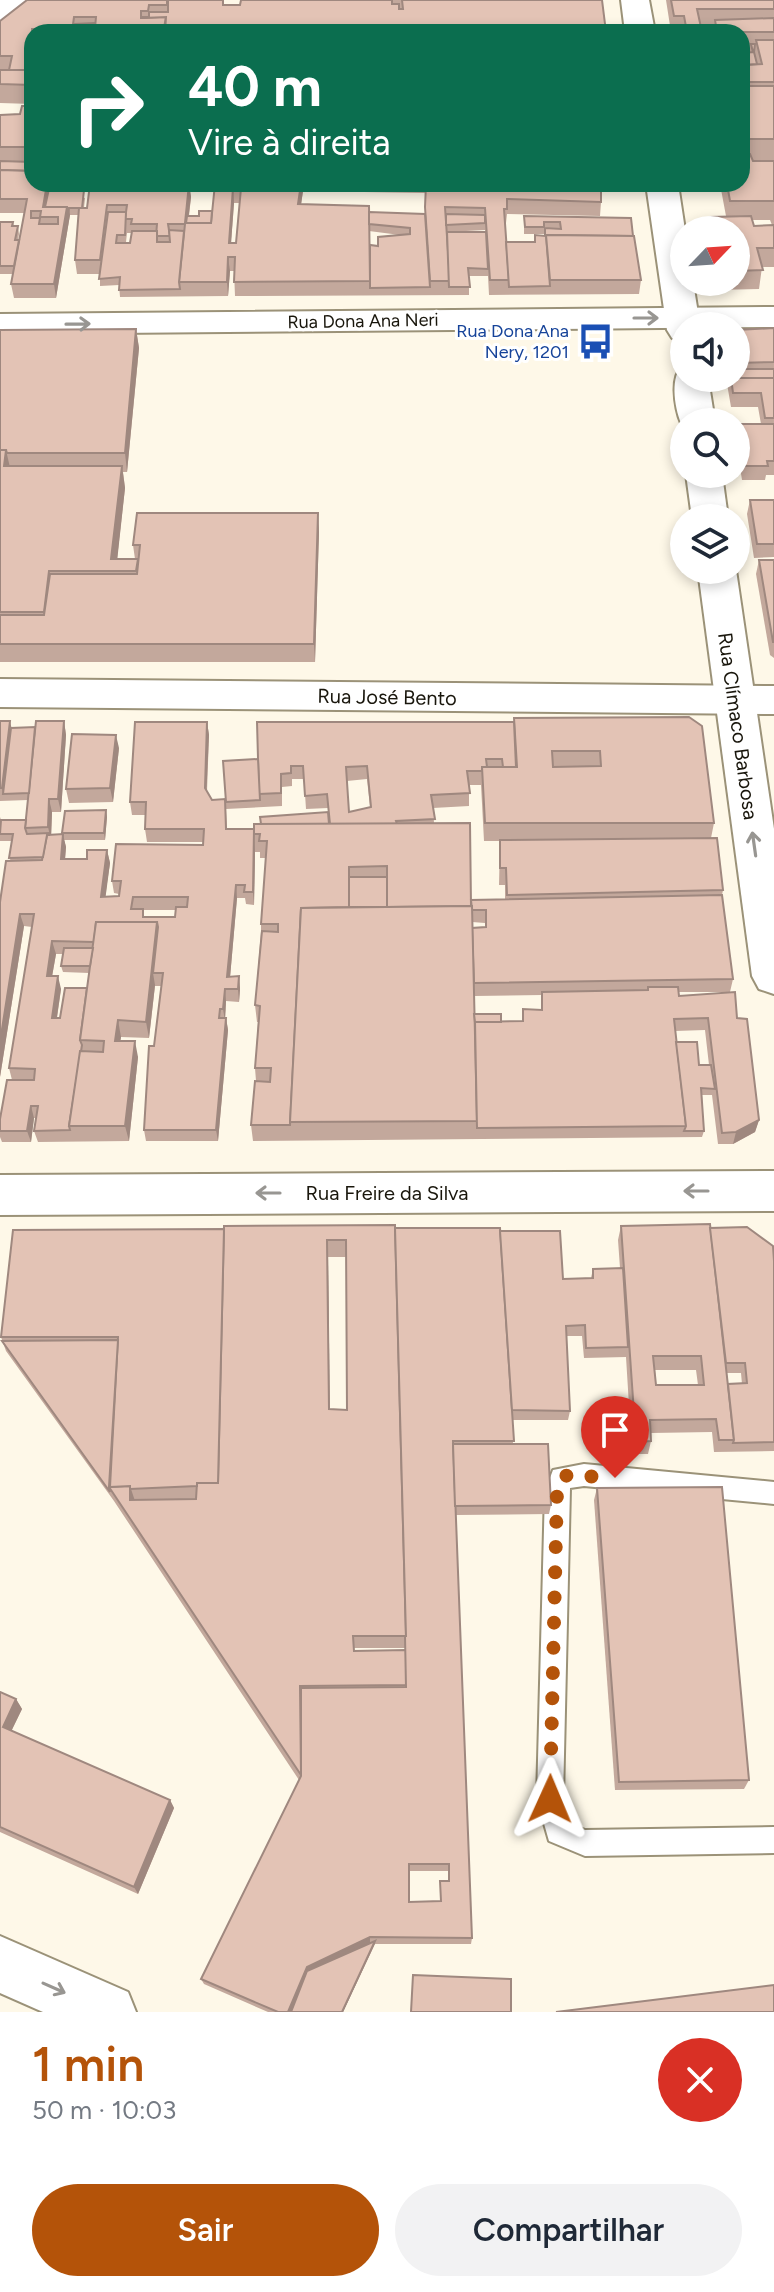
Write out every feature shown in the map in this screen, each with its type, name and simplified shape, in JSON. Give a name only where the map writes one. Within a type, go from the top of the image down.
[{"type":"main road","points":[[0,15],[18,0]]},
{"type":"main road","points":[[635,0],[639,24]]},
{"type":"main road","points":[[663,192],[681,312]]},
{"type":"main road","name":"Rua Clímaco Barbosa","points":[[719,584],[774,976]]},
{"type":"street","name":"Rua Dona Ana Neri","points":[[750,319],[774,317]]},
{"type":"street","name":"Rua Dona Ana Neri","points":[[0,324],[670,324]]},
{"type":"street","name":"Rua José Bento","points":[[0,693],[774,700]]},
{"type":"street","name":"Rua Freire da Silva","points":[[0,1195],[774,1191]]},
{"type":"street","points":[[0,1964],[108,2012]]},
{"type":"lane","points":[[774,1493],[584,1475],[561,1478],[557,1491],[550,1799],[558,1832],[585,1843],[774,1840]]},
{"type":"building","points":[[27,0],[167,0],[167,5],[149,5],[148,11],[141,11],[141,18],[166,17],[165,24],[95,24],[96,17],[74,17],[73,24],[24,24],[24,70],[9,70],[12,56],[0,56],[0,21]]},
{"type":"building","points":[[168,0],[223,0],[223,5],[240,5],[241,0],[392,0],[392,4],[399,4],[399,9],[403,9],[402,0],[602,0],[605,24],[166,24],[166,17],[142,18],[149,17],[149,12],[168,12]]},
{"type":"building","points":[[671,0],[774,0],[774,9],[697,9],[700,24],[686,24],[684,16],[674,16]]},
{"type":"building","points":[[774,18],[774,32],[750,32],[750,24],[716,24],[715,20]]},
{"type":"building","points":[[756,40],[774,40],[774,82],[750,82],[750,65],[762,64]]},
{"type":"building","points":[[750,52],[754,52],[757,64],[750,64]]},
{"type":"building","points":[[0,70],[24,70],[24,85],[0,84]]},
{"type":"building","points":[[750,86],[774,86],[774,139],[750,139]]},
{"type":"building","points":[[24,106],[24,147],[0,147],[0,115],[20,114]]},
{"type":"building","points":[[750,154],[753,161],[774,161],[774,201],[730,201],[728,192],[750,192]]},
{"type":"building","points":[[0,161],[24,162],[24,171],[0,170]]},
{"type":"building","points":[[0,170],[24,171],[24,192],[46,192],[43,207],[67,207],[54,284],[11,284],[27,199],[0,199]],"holes":[[[31,211],[41,211],[40,217],[58,217],[58,224],[39,224],[40,218],[31,218]]]},
{"type":"building","points":[[48,192],[84,192],[82,208],[69,208],[68,214],[67,207],[45,207]]},
{"type":"building","points":[[89,192],[188,192],[185,223],[211,223],[214,192],[233,192],[229,243],[236,243],[241,192],[300,192],[298,204],[369,206],[370,281],[234,282],[235,257],[228,257],[227,282],[179,282],[185,224],[168,224],[170,236],[156,236],[157,224],[131,224],[132,219],[125,219],[127,205],[107,205],[100,260],[75,260],[79,208],[87,208]]},
{"type":"building","points":[[426,192],[601,192],[601,202],[507,199],[507,209],[504,209],[509,280],[490,280],[485,208],[445,207],[450,281],[430,281]]},
{"type":"building","points":[[199,211],[212,211],[211,223],[186,223],[187,216],[199,216]]},
{"type":"building","points":[[108,212],[126,212],[125,235],[117,235],[116,243],[130,243],[132,231],[157,231],[157,242],[170,242],[169,230],[184,231],[180,289],[119,290],[120,277],[99,279]]},
{"type":"building","points":[[369,212],[425,214],[430,287],[370,288],[370,245],[378,246],[378,237],[410,234],[410,228],[369,224]]},
{"type":"building","points":[[446,214],[485,215],[485,223],[446,225]]},
{"type":"building","points":[[524,216],[631,218],[633,236],[546,235],[550,286],[509,287],[506,242],[535,242],[535,235],[545,236],[545,228],[561,229],[560,222],[544,222],[544,227],[525,227]]},
{"type":"building","points":[[750,216],[754,226],[774,225],[774,248],[757,248],[763,270],[750,270]]},
{"type":"building","points":[[0,222],[13,222],[12,226],[18,226],[14,266],[0,266]]},
{"type":"building","points":[[447,232],[486,232],[488,269],[468,268],[470,287],[449,287]]},
{"type":"building","points":[[546,235],[634,236],[641,280],[550,280]]},
{"type":"building","points":[[774,328],[774,362],[750,363],[750,329]]},
{"type":"building","points":[[136,329],[125,453],[7,453],[0,450],[0,330]]},
{"type":"building","points":[[750,369],[774,369],[774,378],[750,378]]},
{"type":"building","points":[[750,378],[774,378],[774,418],[765,418],[761,393],[733,393],[750,392]]},
{"type":"building","points":[[750,424],[774,424],[774,461],[767,461],[768,466],[750,466]]},
{"type":"building","points":[[0,450],[6,450],[4,466],[122,466],[111,559],[138,559],[136,571],[49,571],[44,612],[0,612]]},
{"type":"building","points":[[750,500],[774,500],[774,544],[757,544]]},
{"type":"building","points":[[137,513],[318,513],[314,644],[0,644],[0,615],[44,615],[50,574],[137,574],[140,545],[133,545]]},
{"type":"building","points":[[759,560],[774,560],[774,642],[773,642]]},
{"type":"building","points":[[689,717],[702,726],[714,823],[485,823],[482,767],[517,767],[514,718]],"holes":[[[552,751],[600,751],[601,766],[553,767]]]},
{"type":"building","points":[[0,721],[10,721],[2,788],[0,788]]},
{"type":"building","points":[[36,721],[64,721],[58,799],[49,799],[48,827],[25,828]]},
{"type":"building","points":[[135,722],[207,722],[205,788],[212,800],[225,799],[226,829],[254,829],[253,892],[244,892],[245,885],[236,885],[227,977],[239,976],[238,989],[225,989],[223,1009],[220,1009],[219,1018],[226,1018],[216,1130],[144,1130],[149,1046],[154,1046],[163,973],[153,973],[157,922],[96,922],[94,942],[52,941],[47,976],[58,976],[52,1018],[60,1018],[65,988],[87,988],[70,1130],[34,1131],[38,1106],[31,1106],[27,1131],[0,1131],[7,1080],[34,1080],[35,1069],[9,1068],[34,914],[20,914],[0,1042],[0,902],[6,861],[42,860],[47,835],[63,834],[61,859],[87,859],[87,850],[107,850],[101,897],[119,896],[121,881],[112,881],[116,844],[203,845],[204,829],[145,829],[146,802],[130,802]],"holes":[[[133,897],[188,897],[187,907],[176,907],[175,917],[143,917],[143,909],[131,909]]]},
{"type":"building","points":[[257,722],[514,722],[516,767],[503,767],[502,759],[486,759],[487,767],[482,767],[482,771],[467,771],[470,793],[431,795],[435,819],[396,821],[397,824],[330,824],[327,794],[305,796],[303,766],[291,766],[291,773],[281,774],[281,793],[259,794]],"holes":[[[367,766],[371,807],[349,812],[346,767]]]},
{"type":"building","points":[[35,727],[29,793],[3,794],[11,728]]},
{"type":"building","points":[[72,734],[116,735],[110,788],[66,789]]},
{"type":"building","points":[[258,759],[260,800],[226,802],[223,761]]},
{"type":"building","points":[[106,810],[104,833],[62,833],[65,811]]},
{"type":"building","points":[[328,812],[329,824],[261,824],[260,817]]},
{"type":"building","points":[[1,820],[26,820],[27,834],[49,833],[43,857],[9,858],[13,834],[0,834]]},
{"type":"building","points":[[470,823],[471,906],[387,907],[387,866],[349,867],[349,907],[301,908],[290,1125],[251,1125],[255,1081],[270,1082],[271,1068],[255,1068],[260,1006],[255,1005],[262,931],[278,932],[278,924],[261,924],[267,841],[259,841],[260,834],[254,834],[254,824]]},
{"type":"building","points":[[717,838],[723,890],[507,895],[506,868],[500,868],[500,840]]},
{"type":"building","points":[[349,877],[387,877],[387,907],[349,907]]},
{"type":"building","points":[[722,895],[733,979],[474,983],[472,928],[486,927],[486,910],[472,910],[471,900]]},
{"type":"building","points":[[472,906],[477,1121],[290,1122],[301,908]]},
{"type":"building","points":[[96,922],[157,922],[146,1022],[118,1020],[115,1041],[135,1041],[125,1126],[69,1126],[80,1051],[103,1052],[104,1041],[80,1040]]},
{"type":"building","points":[[64,948],[93,948],[90,966],[61,966]]},
{"type":"building","points":[[648,987],[678,987],[679,996],[735,992],[737,1018],[747,1019],[759,1120],[736,1132],[722,1133],[708,1018],[674,1019],[686,1126],[477,1128],[475,1022],[523,1021],[523,1009],[542,1010],[542,992],[648,990]]},
{"type":"building","points":[[474,1014],[501,1014],[501,1022],[475,1022]]},
{"type":"building","points":[[676,1042],[697,1042],[699,1065],[711,1065],[715,1089],[701,1088],[704,1131],[684,1131],[686,1126]]},
{"type":"building","points":[[710,1224],[734,1440],[719,1440],[716,1419],[650,1420],[651,1441],[636,1442],[621,1226]],"holes":[[[653,1356],[701,1356],[704,1385],[656,1385]]]},
{"type":"building","points":[[395,1225],[406,1636],[353,1636],[354,1651],[406,1650],[406,1685],[300,1686],[301,1775],[109,1487],[130,1486],[130,1500],[196,1499],[197,1483],[218,1483],[224,1226]],"holes":[[[327,1240],[346,1240],[347,1410],[329,1409]]]},
{"type":"building","points":[[747,1227],[773,1246],[774,1442],[733,1443],[728,1384],[747,1383],[745,1363],[726,1363],[710,1228]]},
{"type":"building","points":[[395,1228],[500,1228],[514,1441],[453,1441],[472,1938],[370,1937],[307,1967],[288,2012],[278,2012],[201,1979],[301,1776],[301,1688],[406,1687]],"holes":[[[409,1864],[449,1864],[449,1881],[440,1881],[441,1901],[409,1902]]]},
{"type":"building","points":[[224,1229],[218,1483],[130,1489],[130,1486],[110,1487],[118,1337],[1,1337],[13,1230]]},
{"type":"building","points":[[500,1231],[560,1231],[563,1279],[593,1278],[593,1269],[623,1268],[628,1347],[586,1348],[585,1325],[566,1326],[570,1411],[512,1410]]},
{"type":"building","points":[[118,1340],[109,1487],[110,1492],[2,1341]]},
{"type":"building","points":[[453,1444],[548,1444],[551,1505],[455,1506]]},
{"type":"building","points":[[722,1487],[749,1780],[619,1782],[597,1488]]},
{"type":"building","points":[[0,1692],[16,1699],[3,1727],[170,1800],[134,1887],[0,1827]]},
{"type":"building","points":[[375,1941],[342,2012],[291,2012],[307,1971]]},
{"type":"building","points":[[413,1975],[511,1979],[511,2012],[411,2012]]},
{"type":"building","points":[[774,1985],[774,2012],[556,2012]]},
{"type":"place","name":"Rua Dona Ana Nery, 1201","points":[[595,341]]},
{"type":"route","points":[[550,1799],[557,1491],[561,1478],[568,1475],[615,1478]]}]
